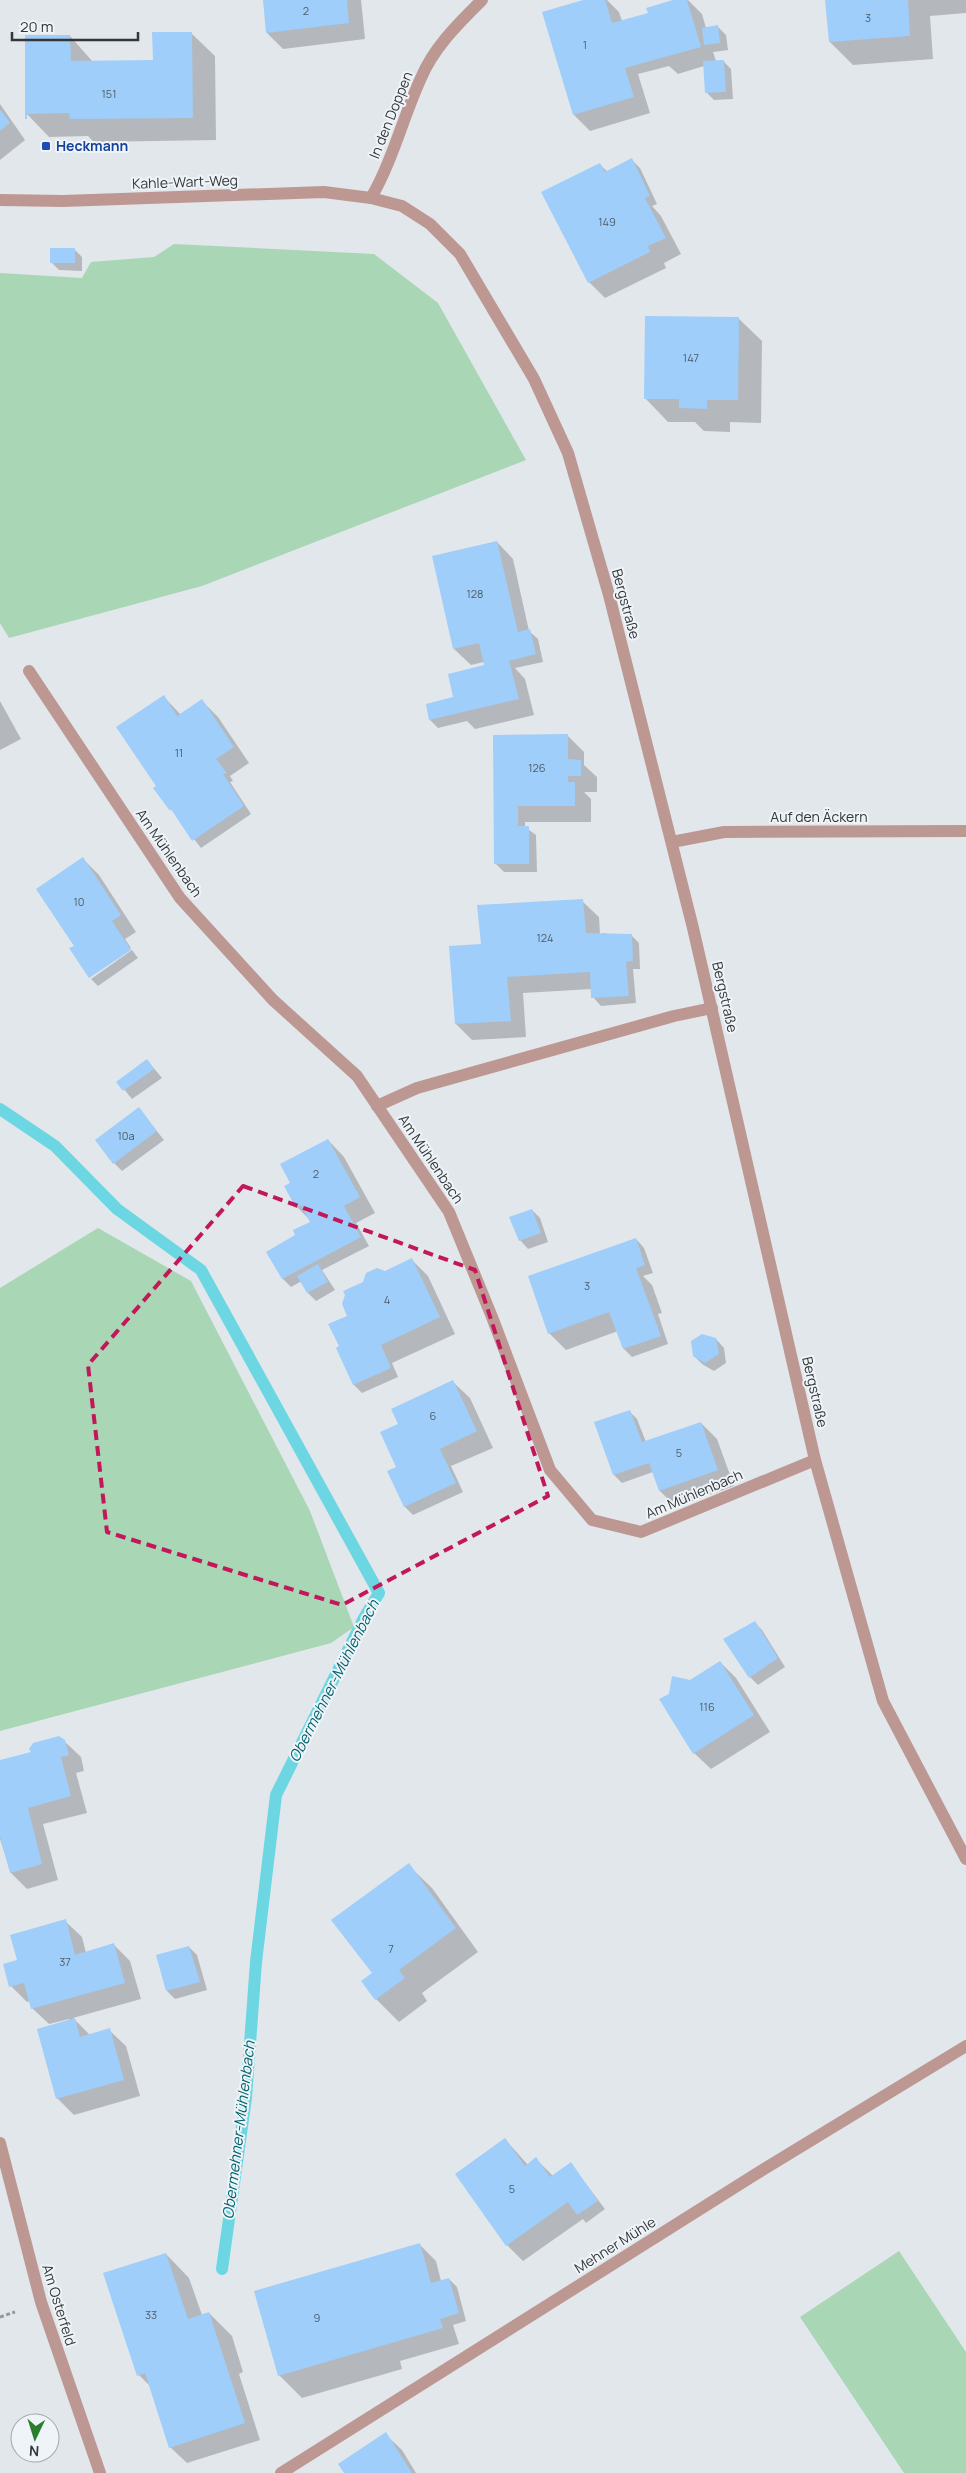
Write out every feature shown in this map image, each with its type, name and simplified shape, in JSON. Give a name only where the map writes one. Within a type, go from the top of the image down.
[{"type":"street","name":"In den Doppen","points":[[371,198],[382,178],[422,76],[452,29],[482,0]]},
{"type":"street","name":"Kahle-Wart-Weg","points":[[0,200],[63,201],[324,192],[371,198]]},
{"type":"street","name":"Bergstraße","points":[[371,198],[402,206],[430,224],[460,254],[534,379],[568,454],[609,595],[672,842],[712,1008],[815,1460],[883,1701],[966,1860]]},
{"type":"street","name":"Am Mühlenbach","points":[[29,671],[180,898],[273,1000],[357,1076],[449,1212],[492,1317],[550,1470],[592,1520],[641,1532],[815,1460]]},
{"type":"street","name":"Auf den Äckern","points":[[672,842],[724,832],[966,831]]},
{"type":"street","points":[[377,1106],[417,1088],[674,1016],[712,1008]]},
{"type":"street","name":"Mehner Mühle","points":[[282,2473],[756,2174],[966,2046]]},
{"type":"street","name":"Am Osterfeld","points":[[0,2143],[41,2302],[100,2473]]},
{"type":"highlighted area","points":[[243,1186],[475,1270],[548,1496],[342,1605],[107,1532],[88,1365]]},
{"type":"green space","points":[[174,244],[374,254],[438,303],[526,460],[202,586],[9,638],[0,623],[0,273],[82,278],[91,262],[154,257]]},
{"type":"green space","points":[[98,1228],[191,1281],[310,1511],[354,1627],[331,1643],[0,1731],[0,1288]]},
{"type":"green space","points":[[899,2251],[966,2352],[966,2473],[904,2473],[800,2317]]},
{"type":"building","points":[[263,0],[347,0],[349,23],[266,33]]},
{"type":"building","points":[[583,0],[605,0],[612,23],[648,13],[646,8],[673,0],[687,0],[701,47],[625,68],[634,97],[573,115],[542,12]]},
{"type":"building","points":[[825,0],[908,0],[910,36],[829,42]]},
{"type":"building","points":[[718,25],[720,43],[704,45],[702,28]]},
{"type":"building","points":[[152,32],[192,32],[193,118],[70,119],[69,113],[27,114],[27,119],[25,119],[25,35],[70,35],[71,61],[153,60]]},
{"type":"building","points":[[724,60],[726,92],[705,93],[703,61]]},
{"type":"building","points":[[0,109],[10,123],[0,131]]},
{"type":"building","points":[[632,158],[650,196],[645,198],[666,238],[648,246],[650,252],[588,283],[541,192],[600,163],[605,172]]},
{"type":"building","points":[[50,248],[75,248],[75,263],[50,263]]},
{"type":"building","points":[[645,316],[739,317],[738,400],[707,400],[707,409],[679,408],[679,399],[644,399]]},
{"type":"building","points":[[497,541],[518,632],[530,629],[536,654],[509,661],[519,699],[429,720],[426,704],[453,697],[448,674],[484,665],[479,643],[453,649],[432,556]]},
{"type":"building","points":[[164,695],[177,716],[202,699],[234,747],[216,759],[227,773],[223,774],[244,806],[192,841],[171,809],[170,811],[153,788],[156,786],[116,727]]},
{"type":"building","points":[[568,734],[568,759],[581,760],[581,776],[568,776],[568,782],[575,782],[575,806],[518,806],[518,826],[529,826],[529,864],[494,864],[493,735]]},
{"type":"building","points":[[83,857],[121,915],[112,921],[131,950],[89,978],[69,948],[74,946],[36,889]]},
{"type":"building","points":[[583,899],[586,933],[632,934],[633,961],[626,962],[629,996],[591,998],[590,972],[507,977],[511,1021],[455,1024],[449,946],[481,944],[477,905]]},
{"type":"building","points":[[147,1059],[154,1069],[123,1091],[116,1082]]},
{"type":"building","points":[[139,1107],[157,1131],[113,1164],[95,1140]]},
{"type":"building","points":[[328,1139],[360,1197],[344,1206],[361,1237],[282,1279],[266,1252],[295,1235],[293,1230],[310,1222],[301,1205],[296,1208],[284,1186],[290,1183],[280,1164]]},
{"type":"building","points":[[532,1209],[541,1233],[519,1241],[509,1217]]},
{"type":"building","points":[[636,1238],[645,1265],[636,1268],[661,1336],[623,1349],[609,1312],[548,1334],[528,1276]]},
{"type":"building","points":[[412,1258],[440,1317],[381,1345],[391,1368],[353,1385],[336,1348],[339,1346],[328,1324],[347,1316],[342,1304],[345,1295],[343,1291],[363,1282],[366,1273],[377,1268],[385,1271]]},
{"type":"building","points":[[318,1264],[328,1282],[307,1293],[297,1276]]},
{"type":"building","points":[[702,1334],[716,1338],[719,1354],[705,1363],[693,1356],[691,1341]]},
{"type":"building","points":[[453,1380],[477,1431],[440,1449],[456,1483],[404,1507],[387,1471],[396,1467],[380,1432],[398,1424],[391,1409]]},
{"type":"building","points":[[630,1410],[642,1442],[701,1422],[718,1470],[659,1491],[649,1463],[613,1475],[594,1422]]},
{"type":"building","points":[[755,1621],[778,1658],[749,1678],[723,1639]]},
{"type":"building","points":[[720,1661],[754,1715],[693,1754],[659,1699],[669,1694],[672,1676],[690,1680]]},
{"type":"building","points":[[59,1736],[65,1740],[69,1755],[61,1757],[71,1796],[28,1808],[42,1864],[10,1873],[0,1836],[0,1760],[31,1752],[29,1749],[33,1743]]},
{"type":"building","points":[[409,1863],[456,1928],[399,1970],[405,1978],[375,2000],[361,1981],[372,1973],[331,1920]]},
{"type":"building","points":[[66,1919],[75,1955],[114,1943],[125,1983],[31,2009],[24,1983],[9,1987],[3,1964],[17,1960],[10,1935]]},
{"type":"building","points":[[189,1946],[200,1982],[166,1991],[156,1955]]},
{"type":"building","points":[[75,2018],[80,2037],[110,2028],[124,2080],[56,2099],[37,2029]]},
{"type":"building","points":[[505,2138],[525,2166],[536,2157],[550,2177],[571,2162],[598,2201],[577,2215],[568,2202],[506,2246],[455,2174]]},
{"type":"building","points":[[420,2243],[431,2283],[449,2278],[459,2313],[440,2319],[443,2328],[278,2376],[254,2291]]},
{"type":"building","points":[[166,2253],[188,2319],[209,2312],[245,2423],[169,2448],[145,2373],[137,2376],[103,2273]]},
{"type":"building","points":[[386,2432],[412,2473],[344,2473],[338,2464]]},
{"type":"waterway","name":"Obermehner-Mühlenbach","points":[[0,1109],[55,1146],[117,1209],[201,1270],[379,1593],[364,1618],[276,1795],[256,1962],[246,2098],[222,2269]]},
{"type":"place","name":"Heckmann","points":[[46,146]]}]
